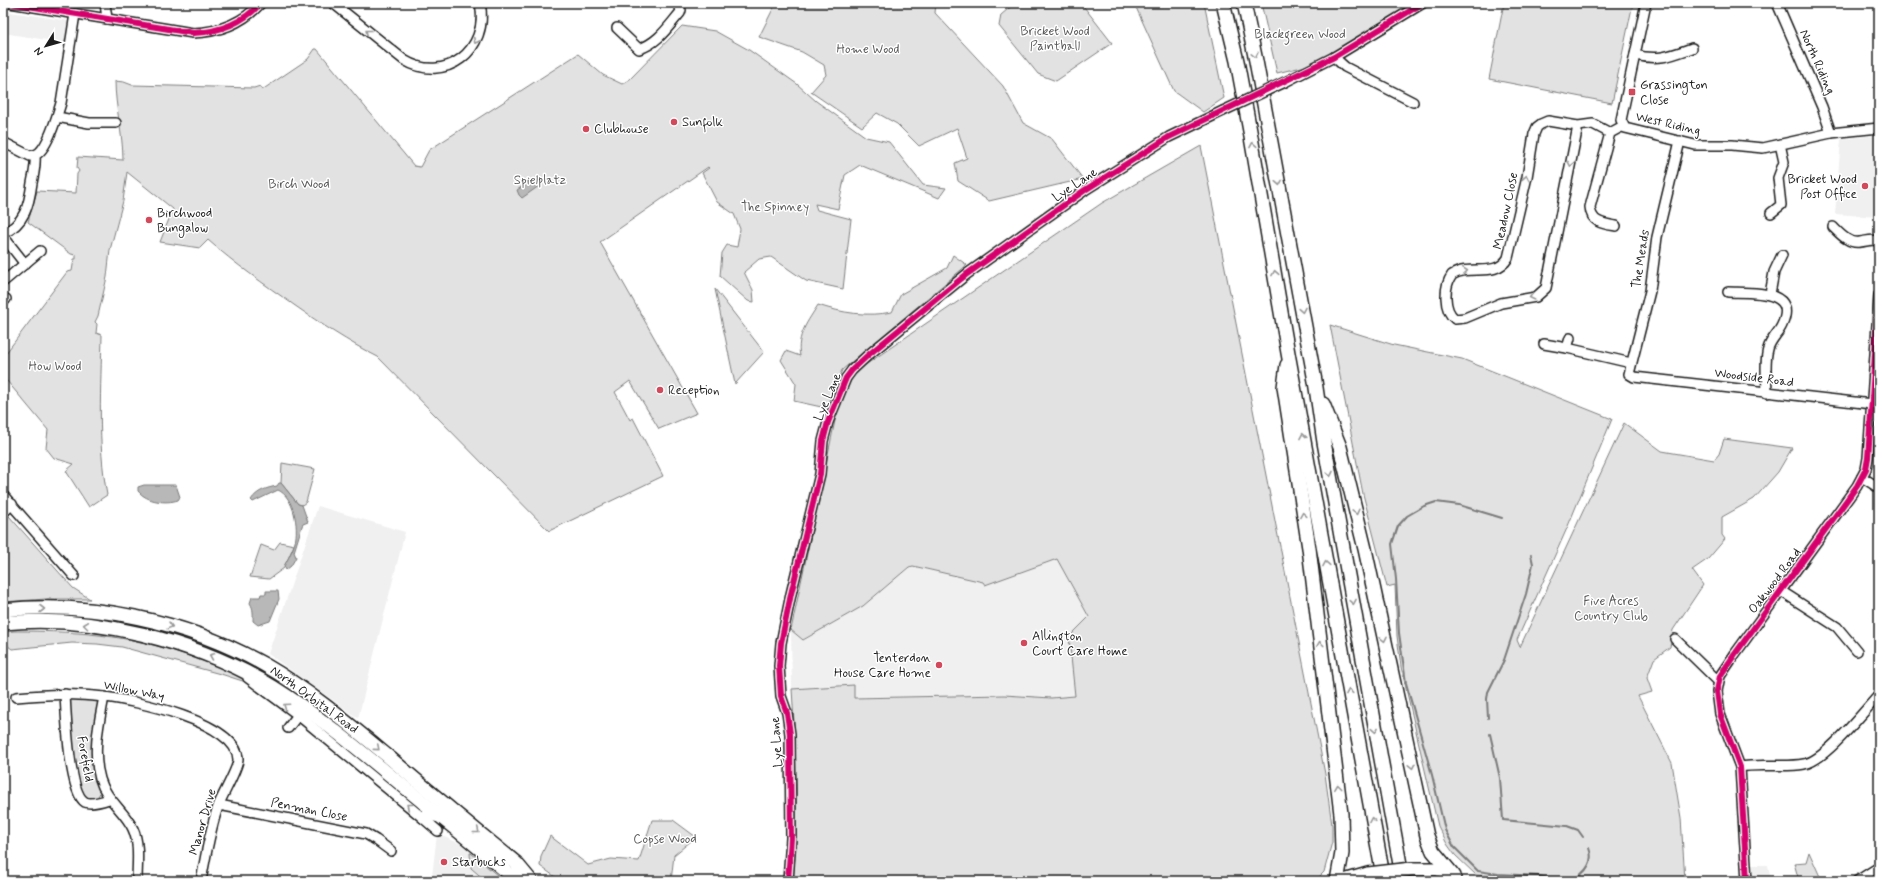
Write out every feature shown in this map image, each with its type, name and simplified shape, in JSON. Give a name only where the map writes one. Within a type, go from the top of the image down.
[{"type":"highway","points":[[1223,3],[1237,61],[1250,131],[1288,353],[1384,881]]},
{"type":"highway","points":[[1244,3],[1258,68],[1315,380],[1324,442],[1403,881]]},
{"type":"highway","points":[[1288,353],[1284,387],[1308,548],[1341,814],[1342,853],[1337,881]]},
{"type":"highway","points":[[1315,380],[1340,447],[1365,549],[1428,840],[1433,851],[1459,879]]},
{"type":"highway","name":"North Orbital Road","points":[[3,610],[68,609],[102,612],[150,620],[229,647],[265,665],[307,692],[352,727],[516,863],[531,881]]},
{"type":"highway","name":"North Orbital Road","points":[[3,623],[61,623],[113,628],[177,644],[212,656],[236,668],[283,694],[346,740],[440,824],[517,881]]},
{"type":"highway","points":[[265,665],[267,674],[276,682],[283,694]]},
{"type":"highway","points":[[1344,881],[1368,874],[1412,869],[1438,869],[1459,879]]},
{"type":"street","points":[[10,3],[186,32],[205,32],[224,28],[245,17],[260,3]]},
{"type":"street","points":[[100,3],[104,18]]},
{"type":"street","points":[[104,18],[105,3]]},
{"type":"street","points":[[333,3],[404,60],[416,66],[433,68],[451,64],[461,59],[476,44],[481,30],[482,19],[480,3]]},
{"type":"street","points":[[617,28],[639,49],[645,47],[663,33],[680,13],[681,10],[678,3]]},
{"type":"street","points":[[1413,102],[1345,67],[1334,57],[1422,3]]},
{"type":"street","name":"West Riding","points":[[1646,3],[1621,120],[1623,126],[1628,129],[1656,134],[1695,145],[1732,145],[1756,149],[1831,133],[1879,128]]},
{"type":"street","name":"North Riding","points":[[1777,3],[1822,107],[1831,133]]},
{"type":"street","points":[[3,142],[30,156],[39,154],[43,149],[61,104],[75,14]]},
{"type":"street","points":[[1635,55],[1650,58],[1666,57],[1692,48]]},
{"type":"street","name":"Lye Lane","points":[[788,881],[791,838],[790,734],[787,713],[781,696],[779,666],[781,643],[791,594],[820,474],[824,435],[846,378],[867,356],[967,274],[1085,190],[1169,137],[1334,57]]},
{"type":"street","points":[[57,117],[89,123],[116,123]]},
{"type":"street","name":"Meadow Close","points":[[1578,126],[1546,288],[1536,297],[1501,303],[1465,318],[1455,319],[1450,314],[1447,306],[1447,286],[1452,275],[1464,270],[1492,270],[1498,268],[1508,258],[1527,177],[1534,134],[1537,127],[1548,121],[1578,126],[1592,124],[1610,133]]},
{"type":"street","points":[[1616,226],[1596,221],[1591,215],[1590,207],[1610,133],[1623,126]]},
{"type":"street","name":"The Meads","points":[[1634,377],[1629,374],[1631,363],[1650,291],[1657,237],[1680,141]]},
{"type":"street","points":[[1771,213],[1781,205],[1778,178],[1784,158],[1780,144]]},
{"type":"street","points":[[25,264],[3,235],[20,221],[28,206],[35,155]]},
{"type":"street","points":[[1833,227],[1851,241],[1860,242],[1872,239],[1879,241]]},
{"type":"street","points":[[3,282],[40,251]]},
{"type":"street","points":[[1770,294],[1774,272],[1782,255]]},
{"type":"street","points":[[1728,292],[1770,294],[1779,299],[1782,303],[1785,313],[1782,326],[1768,349],[1766,359],[1767,393]]},
{"type":"street","name":"Oakwood Road","points":[[1718,681],[1735,654],[1834,519],[1862,477],[1868,458],[1879,295]]},
{"type":"street","points":[[1567,348],[1570,338]]},
{"type":"street","points":[[1544,344],[1631,363]]},
{"type":"street","name":"Woodside Road","points":[[1634,377],[1872,404]]},
{"type":"street","points":[[1862,477],[1879,488]]},
{"type":"street","points":[[3,494],[74,576]]},
{"type":"street","points":[[3,513],[12,504]]},
{"type":"street","points":[[1781,591],[1837,627],[1857,651]]},
{"type":"street","points":[[1675,639],[1718,681],[1717,691],[1720,714],[1740,767],[1747,881]]},
{"type":"street","points":[[236,668],[260,689],[298,715],[423,818],[440,824]]},
{"type":"street","name":"Willow Way","points":[[16,697],[65,694],[104,697],[154,706],[209,726],[226,738],[236,750]]},
{"type":"street","name":"Forefield","points":[[65,694],[71,762],[79,794],[84,801],[89,803],[109,799]]},
{"type":"street","points":[[1740,767],[1751,765],[1800,765],[1812,762],[1824,754],[1879,694]]},
{"type":"street","name":"Forefield","points":[[104,697],[98,735],[97,757],[100,779],[109,799],[130,823],[137,839],[137,881]]},
{"type":"street","points":[[288,728],[298,715]]},
{"type":"street","name":"Manor Drive","points":[[201,881],[218,805],[238,766],[239,758],[236,750]]},
{"type":"street","name":"Penman Close","points":[[218,805],[366,834],[391,851]]},
{"type":"street","points":[[423,818],[425,815],[440,824]]},
{"type":"street","points":[[1857,881],[1879,867]]},
{"type":"shaded area","points":[[3,11],[70,21],[66,43],[3,33]]},
{"type":"shaded area","points":[[1879,135],[1878,217],[1835,214],[1841,139]]},
{"type":"shaded area","points":[[534,179],[537,180],[539,186],[522,198],[517,190]]},
{"type":"shaded area","points":[[281,483],[298,504],[302,505],[308,522],[302,526],[294,552],[296,557],[291,566],[286,570],[284,566],[293,548],[296,536],[296,521],[288,499],[278,490],[253,502],[251,500],[259,492],[277,486]]},
{"type":"shaded area","points":[[144,485],[176,485],[180,497],[178,500],[168,502],[151,500],[146,498],[138,491],[138,487]]},
{"type":"shaded area","points":[[318,506],[405,532],[358,718],[268,654]]},
{"type":"shaded area","points":[[1057,559],[1089,617],[1069,637],[1076,696],[1051,698],[1004,695],[854,698],[853,685],[792,689],[791,630],[804,640],[863,606],[909,567],[912,566],[983,582],[985,585]]},
{"type":"shaded area","points":[[266,591],[278,591],[279,599],[270,621],[258,625],[253,621],[253,610],[250,603],[252,597],[260,597],[261,594],[266,594]]},
{"type":"shaded area","points":[[437,834],[461,844],[476,853],[507,881],[437,881],[432,877]]},
{"type":"shaded area","points":[[1751,865],[1768,865],[1771,881],[1752,881]]},
{"type":"green space","name":"Home Wood","points":[[776,3],[936,3],[935,13],[1003,86],[1023,123],[1052,139],[1083,179],[989,201],[958,181],[955,163],[967,158],[957,128],[919,146],[897,124],[877,113],[862,127],[811,92],[826,75],[824,65],[802,52],[759,37]]},
{"type":"green space","name":"Bricket Wood Paintball","points":[[1015,3],[1081,3],[1112,43],[1056,81],[1038,74],[999,26],[1001,15]]},
{"type":"green space","points":[[1134,3],[1204,3],[1224,98],[1203,112],[1174,91]]},
{"type":"green space","name":"Blackgreen Wood","points":[[1261,3],[1413,3],[1314,64],[1277,73]]},
{"type":"green space","points":[[1504,3],[1633,3],[1612,103],[1489,79]]},
{"type":"green space","points":[[682,26],[715,31],[749,50],[797,84],[816,101],[866,137],[889,142],[923,185],[946,188],[939,198],[860,165],[845,175],[838,209],[815,204],[817,210],[851,219],[843,289],[806,281],[771,257],[759,259],[744,272],[753,290],[754,302],[748,301],[720,276],[722,253],[727,245],[737,247],[740,229],[734,214],[717,202],[702,173],[709,168],[708,167],[600,242],[697,413],[659,429],[630,381],[615,392],[630,420],[633,418],[663,476],[549,531],[378,357],[345,339],[304,312],[250,274],[208,240],[200,248],[160,242],[173,209],[127,172],[123,201],[110,250],[107,277],[98,316],[95,322],[97,324],[96,333],[102,335],[101,435],[107,495],[89,507],[66,471],[74,464],[54,458],[46,448],[48,430],[7,381],[3,379],[3,357],[67,272],[72,271],[74,259],[76,259],[76,255],[71,254],[28,222],[37,191],[76,193],[77,174],[79,171],[77,168],[78,157],[123,160],[115,81],[132,85],[254,88],[260,86],[262,90],[308,59],[315,49],[317,49],[414,166],[420,167],[429,150],[578,54],[603,75],[622,84],[630,79]]},
{"type":"green space","points":[[1201,146],[1325,774],[1332,825],[1332,842],[1324,872],[1315,881],[793,881],[796,834],[796,785],[792,689],[854,685],[854,698],[1004,695],[1051,698],[1075,696],[1069,637],[1089,617],[1057,559],[985,585],[983,582],[913,566],[909,567],[863,606],[803,640],[791,630],[840,397],[858,370],[1102,203]]},
{"type":"green space","points":[[953,255],[967,265],[842,370],[826,408],[794,401],[796,384],[781,360],[786,351],[800,356],[799,349],[801,335],[818,305],[836,310],[864,314],[892,312],[901,294],[947,268]]},
{"type":"green space","points":[[715,289],[764,352],[735,384]]},
{"type":"green space","name":"Five Acres Country Club","points":[[1330,325],[1394,345],[1462,359],[1612,419],[1568,526],[1517,640],[1520,647],[1624,423],[1662,451],[1714,460],[1719,454],[1724,439],[1792,448],[1778,472],[1754,499],[1722,517],[1722,535],[1725,539],[1708,559],[1692,570],[1703,585],[1673,630],[1670,647],[1654,659],[1647,678],[1652,692],[1638,696],[1672,763],[1681,818],[1685,881],[1542,881],[1476,875],[1455,855],[1447,844],[1438,826],[1401,667],[1397,636],[1395,585],[1387,587],[1363,494]]},
{"type":"green space","points":[[282,463],[315,469],[306,502],[302,505],[298,504],[281,483]]},
{"type":"green space","points":[[9,516],[73,588],[90,599],[46,599],[3,602],[3,520]]},
{"type":"green space","points":[[280,542],[294,545],[284,568],[269,579],[250,577],[261,545],[274,550]]},
{"type":"green space","points":[[5,632],[65,632],[136,641],[183,654],[232,672],[255,685],[122,647],[72,643],[12,649],[8,646]]},
{"type":"green space","points":[[71,699],[96,700],[99,704],[101,791],[97,798],[89,800],[82,793],[75,768],[69,702]]},
{"type":"green space","name":"Copse Wood","points":[[652,820],[673,820],[696,837],[674,855],[671,881],[561,881],[540,866],[541,856],[550,836],[588,865],[611,859],[639,861]]},
{"type":"green space","points":[[1809,852],[1822,881],[1799,881],[1794,863],[1806,862]]},
{"type":"green space","points":[[470,853],[504,881],[486,881],[471,868]]},
{"type":"waterway","points":[[1502,518],[1459,505],[1436,502],[1424,506],[1407,516],[1398,526],[1392,544],[1396,579],[1399,633],[1406,683],[1432,775],[1445,830],[1454,847],[1478,871],[1498,874],[1539,876],[1563,881]]},
{"type":"waterway","points":[[1488,718],[1488,692],[1504,660],[1526,594],[1533,564],[1531,555]]},
{"type":"waterway","points":[[1490,734],[1500,778],[1503,820],[1567,826],[1578,830],[1583,837]]},
{"type":"waterway","points":[[1571,881],[1587,868],[1591,858],[1589,848]]},
{"type":"cycle path","points":[[10,3],[193,33],[212,31],[230,25],[246,16],[261,3]]},
{"type":"cycle path","points":[[788,881],[791,838],[790,734],[787,713],[781,696],[779,666],[781,643],[791,594],[820,474],[823,441],[828,422],[846,378],[867,356],[967,274],[1085,190],[1169,137],[1334,57],[1423,3]]},
{"type":"cycle path","points":[[1747,881],[1740,767],[1720,714],[1717,691],[1720,676],[1857,486],[1866,469],[1879,295]]},
{"type":"place","name":"Grassington Close","points":[[1632,92]]},
{"type":"place","name":"Sunfolk","points":[[674,122]]},
{"type":"place","name":"Clubhouse","points":[[586,129]]},
{"type":"place","name":"Bricket Wood Post Office","points":[[1865,186]]},
{"type":"place","name":"Birchwood Bungalow","points":[[149,220]]},
{"type":"place","name":"Reception","points":[[660,390]]},
{"type":"place","name":"Allington Court Care Home","points":[[1024,643]]},
{"type":"place","name":"Tenterdon House Care Home","points":[[939,665]]},
{"type":"place","name":"Starbucks","points":[[444,862]]},
{"type":"park label","name":"Spielplatz","points":[[540,180]]},
{"type":"park label","name":"Birch Wood","points":[[299,184]]},
{"type":"park label","name":"The Spinney","points":[[775,207]]},
{"type":"park label","name":"How Wood","points":[[55,366]]}]
